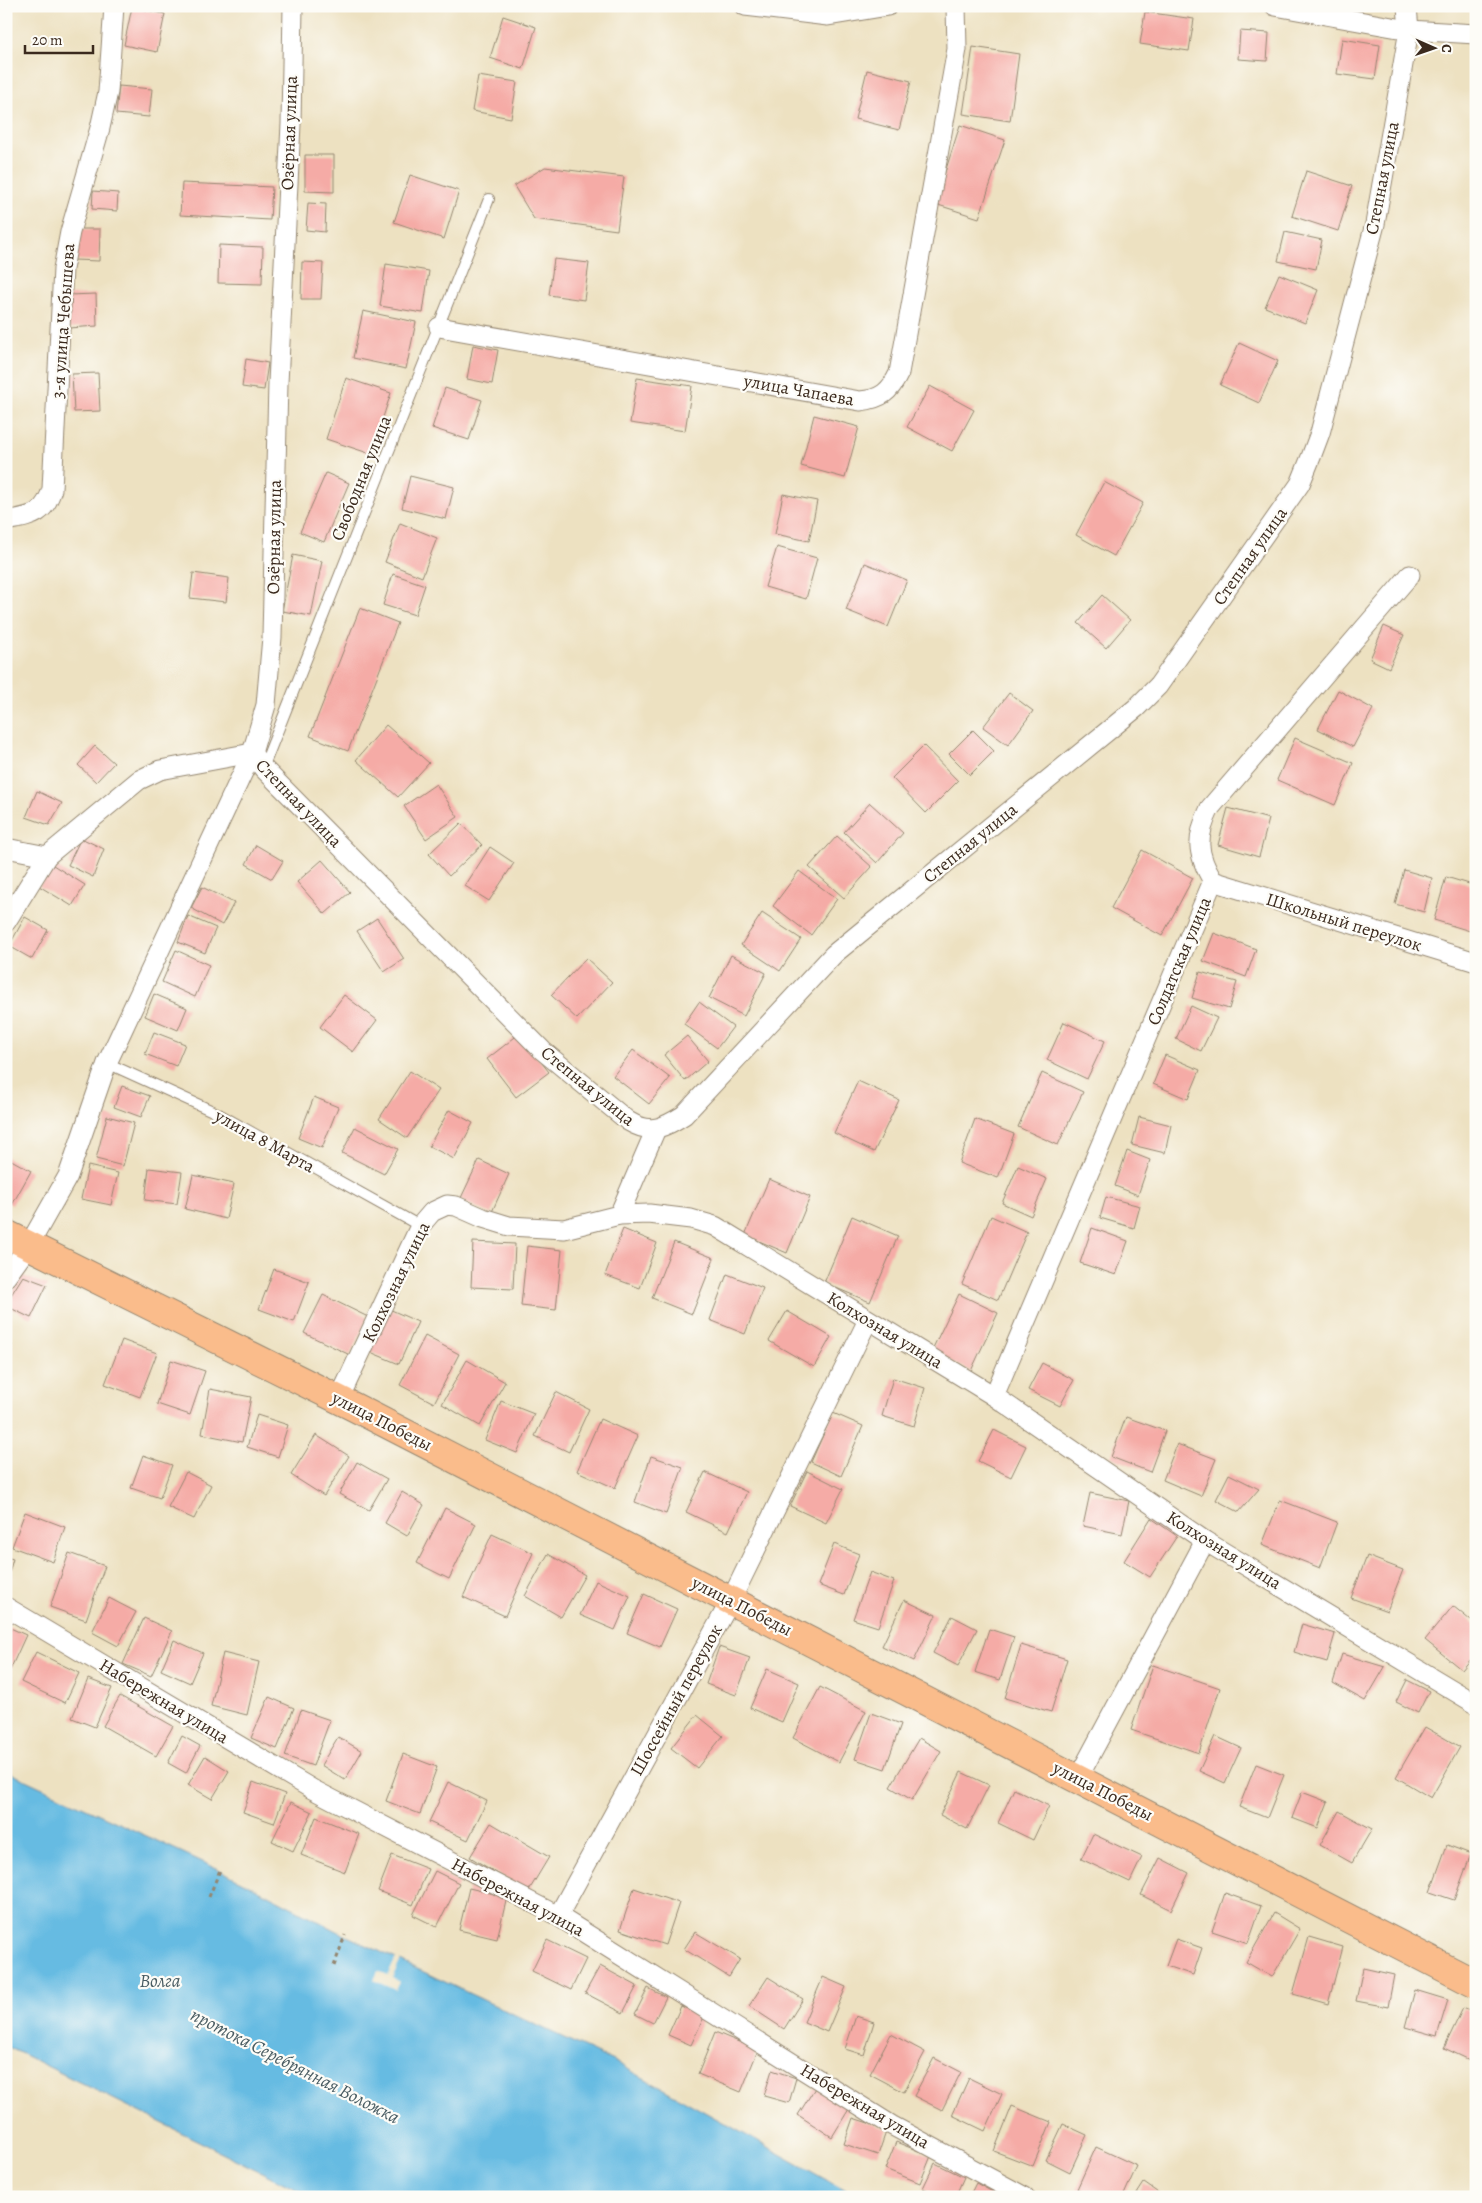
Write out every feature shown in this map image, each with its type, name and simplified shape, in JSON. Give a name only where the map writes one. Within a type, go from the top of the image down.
[{"type":"main road","name":"улица Победы","points":[[18,1239],[340,1399],[1476,1984]]},
{"type":"street","name":"3-я улица Чебышева","points":[[6,521],[32,516],[40,512],[45,507],[52,488],[64,269],[70,232],[100,128],[108,92],[114,6]]},
{"type":"street","name":"Озёрная улица","points":[[257,760],[266,705],[272,637],[278,383],[291,124],[293,6]]},
{"type":"street","points":[[745,6],[828,16],[888,6]]},
{"type":"street","name":"улица Чапаева","points":[[439,327],[860,401],[873,400],[885,394],[893,386],[901,364],[956,49],[956,6]]},
{"type":"street","points":[[1275,6],[1409,30],[1476,34]]},
{"type":"street","name":"Степная улица","points":[[257,760],[543,1051],[640,1129],[656,1129],[669,1125],[684,1115],[834,954],[1136,708],[1158,686],[1300,484],[1320,433],[1375,224],[1409,30],[1407,6]]},
{"type":"street","name":"Солдатская улица","points":[[994,1396],[1213,881],[1204,867],[1198,846],[1202,824],[1210,808],[1410,574]]},
{"type":"street","points":[[6,922],[47,856],[139,780],[160,770],[257,760]]},
{"type":"street","points":[[6,1277],[18,1239],[68,1176],[107,1063],[257,760]]},
{"type":"street","points":[[6,848],[47,856]]},
{"type":"street","name":"Школьный переулок","points":[[1213,881],[1476,962]]},
{"type":"street","points":[[619,1215],[656,1129]]},
{"type":"street","name":"Колхозная улица","points":[[340,1399],[420,1226],[432,1212],[447,1205],[456,1206],[483,1218],[509,1226],[564,1229],[619,1215],[648,1214],[691,1219],[715,1226],[994,1396],[1205,1541],[1476,1704]]},
{"type":"street","name":"Шоссейный переулок","points":[[558,1916],[731,1600],[868,1320]]},
{"type":"street","points":[[1078,1778],[1205,1541]]},
{"type":"street","name":"Набережная улица","points":[[6,1606],[312,1789],[558,1916],[891,2125],[1025,2197]]},
{"type":"lane","name":"Свободная улица","points":[[257,760],[439,327],[488,200]]},
{"type":"lane","name":"улица 8 Марта","points":[[107,1063],[216,1113],[420,1226]]},
{"type":"path","points":[[209,1898],[220,1870]]},
{"type":"path","points":[[334,1966],[345,1935]]},
{"type":"water","name":"Волга","points":[[6,1771],[220,1870],[345,1935],[615,2062],[857,2197],[312,2197],[6,2046]]},
{"type":"pier","points":[[396,1958],[401,1960],[392,1978],[400,1982],[396,1990],[374,1980],[378,1971],[388,1975]]},
{"type":"building","points":[[132,7],[165,14],[157,52],[124,45]]},
{"type":"building","points":[[1145,12],[1194,19],[1189,51],[1140,44]]},
{"type":"building","points":[[503,16],[536,27],[523,69],[490,58]]},
{"type":"building","points":[[1240,31],[1269,33],[1267,61],[1238,59]]},
{"type":"building","points":[[1342,39],[1380,45],[1375,79],[1337,74]]},
{"type":"building","points":[[973,47],[1019,54],[1010,121],[963,114]]},
{"type":"building","points":[[867,70],[911,81],[899,130],[855,119]]},
{"type":"building","points":[[478,76],[517,82],[511,118],[472,111]]},
{"type":"building","points":[[119,86],[152,89],[149,117],[116,114]]},
{"type":"building","points":[[960,125],[1005,140],[979,218],[935,204]]},
{"type":"building","points":[[305,155],[334,155],[334,192],[305,191]]},
{"type":"building","points":[[545,167],[624,177],[617,230],[534,219],[514,186]]},
{"type":"building","points":[[1306,171],[1352,186],[1338,231],[1292,216]]},
{"type":"building","points":[[410,175],[459,191],[444,239],[394,222]]},
{"type":"building","points":[[182,183],[272,187],[270,220],[180,215]]},
{"type":"building","points":[[93,191],[118,193],[117,211],[92,209]]},
{"type":"building","points":[[308,203],[326,204],[325,232],[306,230]]},
{"type":"building","points":[[75,229],[100,229],[99,261],[74,260]]},
{"type":"building","points":[[1285,232],[1322,240],[1316,269],[1278,261]]},
{"type":"building","points":[[219,245],[263,247],[262,284],[218,283]]},
{"type":"building","points":[[554,259],[589,263],[584,300],[549,295]]},
{"type":"building","points":[[302,262],[323,263],[321,299],[301,299]]},
{"type":"building","points":[[386,264],[429,271],[423,313],[380,306]]},
{"type":"building","points":[[1279,274],[1318,290],[1305,323],[1265,307]]},
{"type":"building","points":[[96,294],[97,326],[69,328],[68,295]]},
{"type":"building","points":[[363,311],[416,322],[406,369],[353,358]]},
{"type":"building","points":[[1239,343],[1278,361],[1259,403],[1220,385]]},
{"type":"building","points":[[473,345],[498,350],[492,384],[467,379]]},
{"type":"building","points":[[246,359],[268,363],[264,390],[242,387]]},
{"type":"building","points":[[98,373],[100,411],[74,412],[72,374]]},
{"type":"building","points":[[346,378],[391,393],[371,454],[326,439]]},
{"type":"building","points":[[637,378],[692,386],[685,431],[630,423]]},
{"type":"building","points":[[930,386],[974,410],[952,451],[907,427]]},
{"type":"building","points":[[445,388],[482,400],[469,440],[432,428]]},
{"type":"building","points":[[814,415],[859,427],[845,478],[801,466]]},
{"type":"building","points":[[326,473],[349,483],[324,542],[300,532]]},
{"type":"building","points":[[410,476],[454,487],[446,519],[402,508]]},
{"type":"building","points":[[1104,482],[1143,503],[1114,556],[1076,535]]},
{"type":"building","points":[[783,494],[817,501],[809,541],[775,534]]},
{"type":"building","points":[[400,523],[437,538],[422,577],[385,562]]},
{"type":"building","points":[[777,547],[817,558],[806,599],[765,587]]},
{"type":"building","points":[[293,555],[322,561],[311,616],[282,611]]},
{"type":"building","points":[[865,563],[907,580],[888,627],[846,610]]},
{"type":"building","points":[[193,573],[229,578],[226,602],[190,598]]},
{"type":"building","points":[[393,574],[425,585],[415,615],[383,605]]},
{"type":"building","points":[[1102,595],[1130,620],[1106,648],[1078,623]]},
{"type":"building","points":[[360,608],[398,623],[348,751],[310,736]]},
{"type":"building","points":[[1384,626],[1404,635],[1389,668],[1370,659]]},
{"type":"building","points":[[1338,690],[1373,709],[1353,747],[1318,729]]},
{"type":"building","points":[[1009,693],[1033,711],[1008,745],[983,727]]},
{"type":"building","points":[[386,725],[429,763],[398,797],[356,760]]},
{"type":"building","points":[[973,730],[994,751],[970,775],[949,754]]},
{"type":"building","points":[[1295,738],[1353,763],[1335,805],[1277,780]]},
{"type":"building","points":[[95,746],[114,763],[96,782],[78,765]]},
{"type":"building","points":[[924,746],[958,781],[926,813],[892,778]]},
{"type":"building","points":[[436,784],[458,817],[426,839],[404,806]]},
{"type":"building","points":[[37,791],[62,803],[49,825],[26,817]]},
{"type":"building","points":[[870,803],[903,833],[877,863],[844,832]]},
{"type":"building","points":[[1228,808],[1269,819],[1259,857],[1218,845]]},
{"type":"building","points":[[461,823],[482,845],[449,876],[429,854]]},
{"type":"building","points":[[837,836],[872,867],[844,898],[809,867]]},
{"type":"building","points":[[81,838],[104,849],[93,877],[68,865]]},
{"type":"building","points":[[256,845],[283,861],[272,879],[246,864]]},
{"type":"building","points":[[490,847],[514,863],[489,901],[465,886]]},
{"type":"building","points":[[1142,850],[1193,878],[1162,936],[1111,908]]},
{"type":"building","points":[[322,860],[350,892],[325,914],[297,882]]},
{"type":"building","points":[[53,865],[85,885],[72,906],[39,886]]},
{"type":"building","points":[[1404,870],[1432,878],[1424,912],[1395,904]]},
{"type":"building","points":[[799,871],[837,899],[811,935],[773,906]]},
{"type":"building","points":[[1446,877],[1476,886],[1476,914],[1470,931],[1434,920]]},
{"type":"building","points":[[202,887],[234,903],[222,925],[191,908]]},
{"type":"building","points":[[762,913],[801,939],[780,971],[741,945]]},
{"type":"building","points":[[188,916],[216,928],[205,953],[178,942]]},
{"type":"building","points":[[25,917],[48,930],[32,959],[9,946]]},
{"type":"building","points":[[377,918],[404,959],[384,972],[357,931]]},
{"type":"building","points":[[1214,933],[1256,949],[1246,977],[1203,961]]},
{"type":"building","points":[[176,950],[209,965],[195,997],[162,982]]},
{"type":"building","points":[[731,955],[766,973],[744,1016],[709,998]]},
{"type":"building","points":[[586,958],[612,982],[577,1019],[551,995]]},
{"type":"building","points":[[1200,972],[1237,982],[1229,1009],[1192,998]]},
{"type":"building","points":[[154,994],[187,1008],[178,1030],[145,1016]]},
{"type":"building","points":[[344,995],[377,1020],[353,1052],[320,1027]]},
{"type":"building","points":[[699,1002],[733,1027],[717,1048],[684,1024]]},
{"type":"building","points":[[1191,1006],[1217,1018],[1201,1051],[1176,1039]]},
{"type":"building","points":[[1064,1022],[1105,1041],[1087,1079],[1047,1060]]},
{"type":"building","points":[[154,1032],[185,1044],[176,1066],[145,1054]]},
{"type":"building","points":[[519,1034],[549,1072],[516,1097],[487,1059]]},
{"type":"building","points":[[687,1036],[708,1061],[685,1081],[664,1055]]},
{"type":"building","points":[[633,1050],[670,1078],[649,1104],[613,1076]]},
{"type":"building","points":[[1165,1055],[1200,1070],[1188,1099],[1153,1084]]},
{"type":"building","points":[[410,1071],[439,1090],[407,1138],[379,1119]]},
{"type":"building","points":[[1042,1073],[1083,1092],[1058,1145],[1018,1127]]},
{"type":"building","points":[[858,1081],[899,1100],[874,1152],[834,1133]]},
{"type":"building","points":[[122,1086],[150,1096],[141,1117],[114,1107]]},
{"type":"building","points":[[314,1097],[338,1107],[322,1148],[298,1138]]},
{"type":"building","points":[[449,1110],[473,1123],[454,1159],[429,1146]]},
{"type":"building","points":[[107,1116],[134,1123],[123,1166],[96,1159]]},
{"type":"building","points":[[1139,1117],[1171,1125],[1165,1153],[1132,1145]]},
{"type":"building","points":[[975,1119],[1014,1134],[998,1178],[959,1163]]},
{"type":"building","points":[[355,1127],[398,1149],[384,1174],[342,1153]]},
{"type":"building","points":[[1127,1151],[1150,1160],[1138,1195],[1115,1186]]},
{"type":"building","points":[[6,1157],[31,1171],[12,1205],[6,1202]]},
{"type":"building","points":[[479,1160],[509,1174],[491,1214],[460,1200]]},
{"type":"building","points":[[88,1166],[118,1173],[111,1205],[81,1199]]},
{"type":"building","points":[[1018,1166],[1047,1179],[1031,1216],[1002,1203]]},
{"type":"building","points":[[149,1168],[182,1172],[177,1204],[145,1200]]},
{"type":"building","points":[[193,1175],[234,1184],[226,1219],[185,1209]]},
{"type":"building","points":[[769,1179],[810,1197],[787,1253],[745,1235]]},
{"type":"building","points":[[1106,1197],[1140,1206],[1134,1228],[1100,1218]]},
{"type":"building","points":[[852,1216],[898,1236],[870,1302],[824,1283]]},
{"type":"building","points":[[991,1216],[1027,1232],[998,1300],[962,1284]]},
{"type":"building","points":[[1092,1228],[1128,1241],[1116,1275],[1080,1263]]},
{"type":"building","points":[[623,1229],[657,1243],[640,1288],[605,1275]]},
{"type":"building","points":[[473,1242],[515,1244],[513,1289],[471,1287]]},
{"type":"building","points":[[674,1242],[714,1258],[692,1314],[652,1298]]},
{"type":"building","points":[[527,1246],[562,1250],[556,1310],[521,1306]]},
{"type":"building","points":[[274,1269],[309,1282],[294,1322],[259,1309]]},
{"type":"building","points":[[727,1274],[763,1288],[745,1334],[710,1320]]},
{"type":"building","points":[[23,1276],[47,1285],[31,1318],[6,1306]]},
{"type":"building","points":[[959,1294],[998,1313],[971,1371],[931,1352]]},
{"type":"building","points":[[323,1295],[368,1317],[350,1355],[304,1333]]},
{"type":"building","points":[[387,1308],[418,1322],[399,1364],[368,1351]]},
{"type":"building","points":[[787,1311],[831,1337],[814,1367],[769,1341]]},
{"type":"building","points":[[425,1336],[459,1354],[434,1403],[400,1385]]},
{"type":"building","points":[[122,1340],[157,1353],[140,1397],[105,1384]]},
{"type":"building","points":[[6,1343],[12,1345],[6,1360]]},
{"type":"building","points":[[171,1360],[205,1371],[190,1415],[157,1404]]},
{"type":"building","points":[[467,1360],[505,1382],[480,1426],[442,1404]]},
{"type":"building","points":[[1042,1363],[1074,1380],[1060,1406],[1028,1390]]},
{"type":"building","points":[[893,1378],[925,1388],[914,1426],[882,1416]]},
{"type":"building","points":[[210,1389],[251,1397],[242,1442],[202,1434]]},
{"type":"building","points":[[556,1392],[589,1409],[569,1452],[535,1436]]},
{"type":"building","points":[[501,1401],[534,1414],[517,1453],[485,1440]]},
{"type":"building","points":[[833,1413],[863,1426],[841,1476],[811,1462]]},
{"type":"building","points":[[257,1415],[288,1425],[278,1457],[247,1447]]},
{"type":"building","points":[[1126,1417],[1165,1431],[1150,1472],[1111,1457]]},
{"type":"building","points":[[600,1419],[638,1436],[615,1488],[577,1471]]},
{"type":"building","points":[[994,1430],[1026,1446],[1011,1477],[978,1461]]},
{"type":"building","points":[[316,1435],[349,1456],[324,1496],[291,1475]]},
{"type":"building","points":[[1177,1444],[1216,1459],[1201,1496],[1163,1480]]},
{"type":"building","points":[[143,1455],[172,1465],[160,1498],[131,1488]]},
{"type":"building","points":[[651,1456],[683,1467],[666,1514],[635,1502]]},
{"type":"building","points":[[357,1462],[387,1479],[369,1510],[339,1494]]},
{"type":"building","points":[[807,1471],[843,1489],[826,1523],[790,1506]]},
{"type":"building","points":[[186,1472],[211,1485],[194,1519],[168,1507]]},
{"type":"building","points":[[705,1472],[747,1492],[728,1532],[686,1512]]},
{"type":"building","points":[[1229,1474],[1259,1489],[1239,1512],[1216,1500]]},
{"type":"building","points":[[402,1492],[424,1505],[407,1536],[385,1523]]},
{"type":"building","points":[[1090,1493],[1129,1501],[1122,1534],[1083,1526]]},
{"type":"building","points":[[1280,1500],[1337,1522],[1320,1568],[1262,1545]]},
{"type":"building","points":[[445,1508],[476,1524],[449,1579],[417,1563]]},
{"type":"building","points":[[25,1512],[65,1527],[53,1562],[12,1547]]},
{"type":"building","points":[[1151,1518],[1177,1536],[1150,1577],[1124,1561]]},
{"type":"building","points":[[492,1534],[533,1553],[505,1616],[463,1597]]},
{"type":"building","points":[[834,1544],[859,1554],[844,1595],[818,1585]]},
{"type":"building","points":[[69,1553],[105,1566],[86,1620],[50,1607]]},
{"type":"building","points":[[548,1554],[585,1575],[561,1617],[525,1596]]},
{"type":"building","points":[[1367,1556],[1403,1570],[1387,1611],[1351,1598]]},
{"type":"building","points":[[6,1557],[13,1559],[7,1580],[6,1580]]},
{"type":"building","points":[[870,1572],[894,1581],[878,1627],[853,1619]]},
{"type":"building","points":[[596,1581],[630,1596],[615,1630],[580,1615]]},
{"type":"building","points":[[644,1594],[677,1609],[660,1647],[627,1633]]},
{"type":"building","points":[[109,1598],[136,1612],[118,1646],[92,1632]]},
{"type":"building","points":[[904,1600],[936,1615],[914,1661],[882,1646]]},
{"type":"building","points":[[1453,1606],[1476,1625],[1476,1653],[1462,1670],[1425,1640]]},
{"type":"building","points":[[952,1616],[977,1629],[958,1666],[933,1653]]},
{"type":"building","points":[[144,1618],[172,1631],[151,1676],[123,1664]]},
{"type":"building","points":[[1302,1624],[1335,1634],[1327,1662],[1294,1652]]},
{"type":"building","points":[[6,1626],[26,1635],[10,1670],[6,1669]]},
{"type":"building","points":[[989,1629],[1014,1637],[1000,1680],[975,1672]]},
{"type":"building","points":[[174,1640],[203,1653],[190,1683],[161,1670]]},
{"type":"building","points":[[1021,1645],[1067,1659],[1051,1712],[1005,1698]]},
{"type":"building","points":[[719,1647],[750,1658],[736,1695],[706,1684]]},
{"type":"building","points":[[36,1652],[79,1673],[65,1703],[21,1682]]},
{"type":"building","points":[[223,1653],[259,1662],[247,1715],[211,1706]]},
{"type":"building","points":[[1342,1654],[1385,1667],[1365,1701],[1333,1683]]},
{"type":"building","points":[[1153,1665],[1220,1688],[1199,1753],[1131,1730]]},
{"type":"building","points":[[767,1669],[799,1683],[782,1722],[750,1708]]},
{"type":"building","points":[[88,1679],[112,1688],[95,1727],[72,1718]]},
{"type":"building","points":[[1407,1680],[1429,1691],[1418,1713],[1396,1702]]},
{"type":"building","points":[[820,1687],[866,1711],[839,1762],[793,1738]]},
{"type":"building","points":[[120,1696],[173,1726],[156,1756],[103,1726]]},
{"type":"building","points":[[269,1697],[294,1708],[277,1749],[251,1738]]},
{"type":"building","points":[[301,1710],[330,1720],[313,1766],[285,1756]]},
{"type":"building","points":[[871,1713],[901,1724],[885,1769],[855,1759]]},
{"type":"building","points":[[697,1715],[723,1736],[697,1768],[671,1748]]},
{"type":"building","points":[[1425,1727],[1460,1747],[1431,1798],[1396,1777]]},
{"type":"building","points":[[182,1736],[200,1746],[186,1773],[168,1763]]},
{"type":"building","points":[[1215,1736],[1241,1748],[1225,1783],[1199,1771]]},
{"type":"building","points":[[338,1737],[362,1751],[345,1780],[321,1765]]},
{"type":"building","points":[[919,1738],[941,1751],[912,1800],[890,1787]]},
{"type":"building","points":[[403,1754],[437,1767],[420,1814],[386,1801]]},
{"type":"building","points":[[205,1756],[229,1771],[212,1799],[188,1785]]},
{"type":"building","points":[[1256,1764],[1284,1775],[1267,1818],[1239,1807]]},
{"type":"building","points":[[961,1772],[989,1785],[967,1829],[940,1815]]},
{"type":"building","points":[[253,1782],[285,1794],[274,1823],[243,1812]]},
{"type":"building","points":[[448,1782],[487,1801],[468,1840],[429,1822]]},
{"type":"building","points":[[1014,1789],[1049,1806],[1033,1840],[998,1823]]},
{"type":"building","points":[[1302,1792],[1328,1802],[1318,1828],[1292,1818]]},
{"type":"building","points":[[291,1802],[312,1812],[293,1851],[272,1841]]},
{"type":"building","points":[[1339,1811],[1372,1829],[1352,1863],[1320,1845]]},
{"type":"building","points":[[316,1817],[359,1834],[345,1872],[301,1855]]},
{"type":"building","points":[[491,1823],[549,1857],[528,1892],[470,1857]]},
{"type":"building","points":[[1093,1834],[1142,1857],[1130,1882],[1081,1859]]},
{"type":"building","points":[[1447,1845],[1471,1854],[1454,1900],[1430,1892]]},
{"type":"building","points":[[392,1855],[428,1869],[413,1905],[378,1891]]},
{"type":"building","points":[[1160,1858],[1189,1873],[1171,1910],[1141,1895]]},
{"type":"building","points":[[435,1871],[459,1883],[437,1927],[413,1915]]},
{"type":"building","points":[[469,1888],[507,1897],[497,1939],[459,1930]]},
{"type":"building","points":[[634,1888],[679,1903],[665,1945],[620,1930]]},
{"type":"building","points":[[1225,1893],[1261,1906],[1248,1943],[1212,1931]]},
{"type":"building","points":[[1274,1913],[1300,1929],[1272,1977],[1246,1962]]},
{"type":"building","points":[[695,1932],[740,1959],[729,1977],[684,1949]]},
{"type":"building","points":[[1309,1937],[1343,1947],[1328,2004],[1293,1994]]},
{"type":"building","points":[[1176,1939],[1202,1948],[1193,1975],[1166,1966]]},
{"type":"building","points":[[547,1940],[586,1959],[571,1990],[532,1971]]},
{"type":"building","points":[[600,1966],[637,1986],[623,2013],[585,1993]]},
{"type":"building","points":[[1363,1968],[1394,1975],[1388,2007],[1356,2001]]},
{"type":"building","points":[[768,1977],[803,1999],[784,2029],[749,2006]]},
{"type":"building","points":[[823,1977],[846,1987],[827,2032],[804,2022]]},
{"type":"building","points":[[648,1988],[666,1997],[653,2023],[635,2014]]},
{"type":"building","points":[[1415,1990],[1448,2000],[1437,2036],[1405,2027]]},
{"type":"building","points":[[681,2006],[704,2017],[691,2045],[668,2035]]},
{"type":"building","points":[[1463,2008],[1476,2014],[1476,2063],[1444,2048]]},
{"type":"building","points":[[856,2016],[874,2022],[864,2055],[845,2049]]},
{"type":"building","points":[[715,2032],[758,2050],[741,2092],[698,2074]]},
{"type":"building","points":[[891,2034],[925,2052],[904,2092],[870,2074]]},
{"type":"building","points":[[934,2058],[961,2072],[942,2110],[914,2096]]},
{"type":"building","points":[[772,2070],[796,2078],[789,2103],[764,2096]]},
{"type":"building","points":[[969,2078],[1002,2094],[985,2131],[952,2115]]},
{"type":"building","points":[[815,2088],[849,2109],[832,2137],[798,2115]]},
{"type":"building","points":[[1012,2106],[1051,2122],[1033,2166],[994,2151]]},
{"type":"building","points":[[853,2118],[887,2129],[878,2155],[844,2144]]},
{"type":"building","points":[[1063,2124],[1087,2135],[1070,2172],[1046,2160]]},
{"type":"building","points":[[896,2142],[931,2156],[920,2183],[885,2169]]},
{"type":"building","points":[[1096,2147],[1137,2166],[1123,2197],[1095,2197],[1077,2189]]},
{"type":"building","points":[[935,2163],[964,2177],[955,2197],[941,2197],[923,2188]]},
{"type":"building","points":[[976,2183],[1002,2197],[969,2197]]},
{"type":"building","points":[[1144,2183],[1164,2197],[1135,2197]]},
{"type":"water label","name":"протока Серебрянная Воложка","points":[[295,2066]]}]
